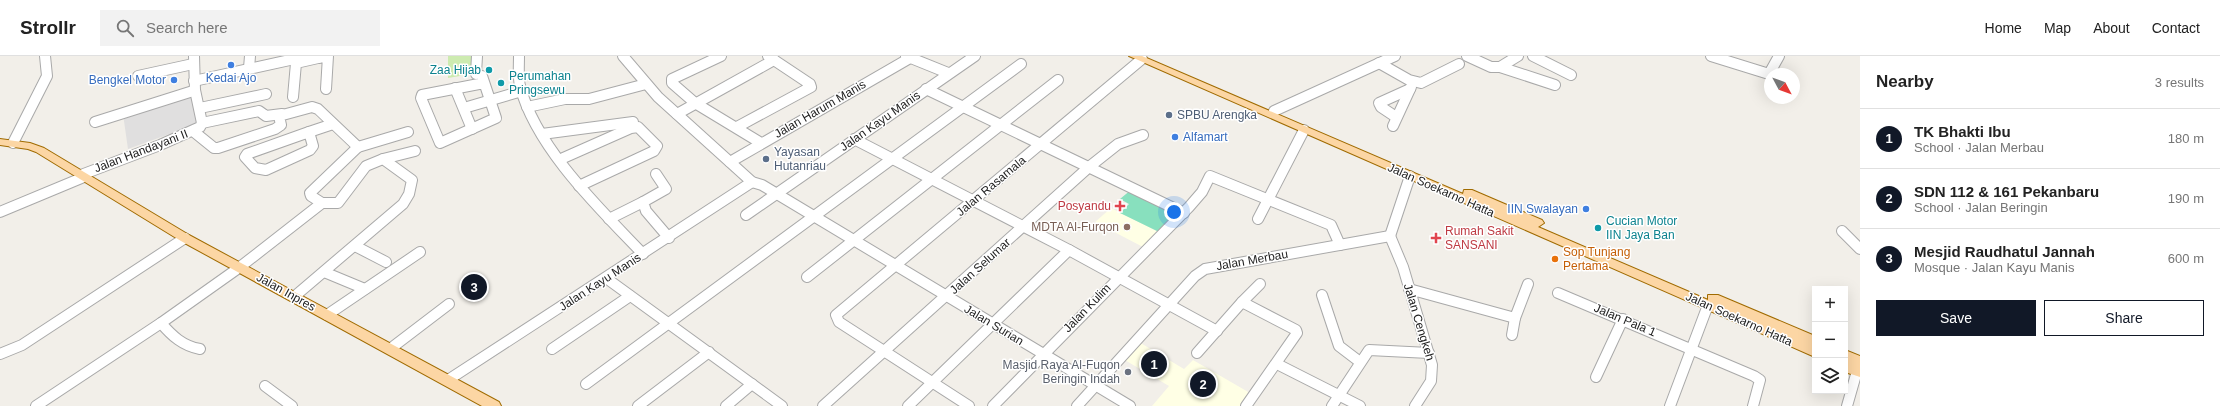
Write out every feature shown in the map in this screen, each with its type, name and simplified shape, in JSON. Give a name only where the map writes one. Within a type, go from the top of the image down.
[{"type":"main road","name":"Jalan Soekarno Hatta","points":[[1141,57],[1274,111],[1812,351]]},
{"type":"main road","name":"Jalan Soekarno Hatta","points":[[1141,57],[1410,176],[1465,196],[1812,341]]},
{"type":"main road","name":"Jalan Inpres","points":[[0,142],[13,143],[40,150],[185,238],[295,296],[494,406]]},
{"type":"main road","points":[[1847,358],[1855,368]]},
{"type":"street","points":[[13,143],[47,76],[46,56]]},
{"type":"street","points":[[249,68],[250,56]]},
{"type":"street","points":[[95,122],[194,86],[249,68],[308,56]]},
{"type":"street","points":[[293,97],[296,63],[328,56],[326,89]]},
{"type":"street","points":[[477,56],[481,78],[496,118],[472,129],[442,148],[421,98],[420,91],[456,88],[481,78]]},
{"type":"street","points":[[519,56],[522,91],[532,120],[579,186],[643,254]]},
{"type":"street","name":"Jalan Surian","points":[[623,56],[642,75],[646,84],[752,182],[776,194],[1130,406]]},
{"type":"street","points":[[721,56],[672,79],[672,83],[695,103],[761,143]]},
{"type":"street","name":"Jalan Kayu Manis","points":[[746,215],[948,73],[975,56]]},
{"type":"street","points":[[1274,111],[1395,56]]},
{"type":"street","points":[[1467,56],[1491,67],[1500,67],[1555,85]]},
{"type":"street","points":[[1500,67],[1518,56]]},
{"type":"street","points":[[1533,56],[1571,75]]},
{"type":"street","points":[[1711,56],[1735,60],[1769,74],[1779,56]]},
{"type":"street","points":[[908,57],[948,73]]},
{"type":"street","name":"Jalan Harum Manis","points":[[730,162],[908,57]]},
{"type":"street","name":"Jalan Rasamala","points":[[885,351],[839,322],[836,315],[974,201],[1141,57]]},
{"type":"street","points":[[677,114],[771,58],[810,84],[811,87],[737,128]]},
{"type":"street","points":[[138,76],[193,60]]},
{"type":"street","name":"Jalan Handayani II","points":[[0,212],[192,131],[202,123],[200,108],[194,86],[193,60]]},
{"type":"street","points":[[1379,63],[1412,86]]},
{"type":"street","points":[[586,384],[812,216],[1021,64]]},
{"type":"street","points":[[1412,86],[1394,121],[1381,107],[1379,102],[1412,86],[1426,82],[1459,64]]},
{"type":"street","points":[[807,276],[854,241],[1000,124],[1058,80]]},
{"type":"street","points":[[527,107],[565,99],[589,99],[646,84]]},
{"type":"street","points":[[456,88],[472,129]]},
{"type":"street","points":[[926,89],[1184,213]]},
{"type":"street","points":[[464,108],[522,91]]},
{"type":"street","points":[[200,108],[266,94]]},
{"type":"street","points":[[202,123],[260,111],[266,116],[282,114],[312,106],[318,109],[358,147]]},
{"type":"street","points":[[192,131],[214,148],[218,148],[279,128],[281,125],[278,117],[282,114]]},
{"type":"street","points":[[542,134],[633,122]]},
{"type":"street","points":[[309,132],[313,146],[310,150],[266,170],[260,171],[254,168],[245,157],[247,154],[309,132],[333,124]]},
{"type":"street","points":[[561,159],[631,128],[638,127],[657,146],[654,151],[579,186]]},
{"type":"street","points":[[1258,219],[1304,130]]},
{"type":"street","points":[[408,132],[358,147],[310,193],[313,198],[322,203],[338,203],[366,166],[383,159],[415,151]]},
{"type":"street","name":"Jalan Selumar","points":[[823,406],[1089,167],[1118,144],[1143,135]]},
{"type":"street","points":[[854,139],[1069,250],[1217,331]]},
{"type":"street","points":[[295,296],[403,204],[409,194],[412,180],[383,159]]},
{"type":"street","points":[[609,219],[666,190],[656,174]]},
{"type":"street","name":"Jalan Kulim","points":[[993,406],[1118,277],[1184,213],[1202,192],[1210,176],[1268,198]]},
{"type":"street","points":[[1390,236],[1410,176]]},
{"type":"street","name":"Jalan Kayu Manis","points":[[448,380],[669,238],[752,182]]},
{"type":"street","points":[[1268,198],[1331,225],[1334,228],[1340,246]]},
{"type":"street","points":[[643,202],[646,211],[669,238]]},
{"type":"street","points":[[36,406],[161,323],[240,267],[322,203]]},
{"type":"street","points":[[1842,231],[1852,243],[1860,248]]},
{"type":"street","name":"Jalan Merbau","points":[[1077,406],[1195,276],[1205,269],[1390,236]]},
{"type":"street","name":"Jalan Cengkeh","points":[[1390,236],[1409,289],[1429,353],[1433,374],[1415,406]]},
{"type":"street","points":[[0,354],[22,344],[185,238]]},
{"type":"street","points":[[355,246],[386,262]]},
{"type":"street","points":[[908,406],[1069,250]]},
{"type":"street","points":[[328,315],[420,252]]},
{"type":"street","points":[[324,272],[365,289]]},
{"type":"street","points":[[606,278],[782,406]]},
{"type":"street","points":[[1197,353],[1260,284]]},
{"type":"street","points":[[1512,335],[1515,318],[1528,284]]},
{"type":"street","points":[[1409,289],[1515,318]]},
{"type":"street","name":"Jalan Pala 1","points":[[1558,293],[1692,348],[1758,378],[1760,384],[1753,406]]},
{"type":"street","points":[[1322,295],[1339,346],[1360,362]]},
{"type":"street","points":[[552,349],[630,296]]},
{"type":"street","points":[[1242,302],[1296,330],[1297,332],[1278,364],[1246,406]]},
{"type":"street","points":[[390,349],[449,304]]},
{"type":"street","points":[[1670,406],[1708,305]]},
{"type":"street","points":[[1596,378],[1623,319]]},
{"type":"street","points":[[161,323],[172,336],[190,348],[200,349]]},
{"type":"street","points":[[1332,406],[1367,351],[1373,349],[1429,353]]},
{"type":"street","points":[[885,351],[969,406]]},
{"type":"street","points":[[638,406],[709,352]]},
{"type":"street","points":[[1278,364],[1360,406]]},
{"type":"street","points":[[1847,406],[1855,368]]},
{"type":"street","points":[[726,406],[752,384]]},
{"type":"street","points":[[265,386],[292,406]]},
{"type":"shaded area","points":[[193,93],[197,124],[128,149],[123,114]]},
{"type":"shaded area","name":"MDTA Al-Furqon","points":[[1111,208],[1159,232],[1143,247],[1095,222]]},
{"type":"shaded area","points":[[1139,342],[1184,369],[1193,360],[1250,393],[1240,406],[1152,406],[1169,386],[1123,359]]},
{"type":"green space","points":[[448,56],[473,56],[472,74],[448,78]]},
{"type":"green space","points":[[1132,189],[1179,212],[1159,232],[1120,213],[1129,204],[1120,199]]},
{"type":"place","name":"Kedai Ajo","points":[[231,65]]},
{"type":"place","name":"Zaa Hijab","points":[[489,70]]},
{"type":"place","name":"Bengkel Motor","points":[[174,80]]},
{"type":"place","name":"Perumahan Pringsewu","points":[[501,83]]},
{"type":"place","name":"SPBU Arengka","points":[[1169,115]]},
{"type":"place","name":"Alfamart","points":[[1175,137]]},
{"type":"place","name":"Yayasan Hutanriau","points":[[766,159]]},
{"type":"place","name":"Posyandu","points":[[1120,206]]},
{"type":"place","name":"IIN Swalayan","points":[[1586,209]]},
{"type":"place","name":"MDTA Al-Furqon","points":[[1127,227]]},
{"type":"place","name":"Cucian Motor IIN Jaya Ban","points":[[1598,228]]},
{"type":"place","name":"Rumah Sakit SANSANI","points":[[1436,238]]},
{"type":"place","name":"Sop Tunjang Pertama","points":[[1555,259]]},
{"type":"place","name":"Mesjid Raudhatul Jannah","points":[[474,287]]},
{"type":"place","name":"TK Bhakti Ibu","points":[[1154,364]]},
{"type":"place","name":"Masjid Raya Al-Fuqon Beringin Indah","points":[[1128,372]]},
{"type":"place","name":"SDN 112 & 161 Pekanbaru","points":[[1203,384]]}]
